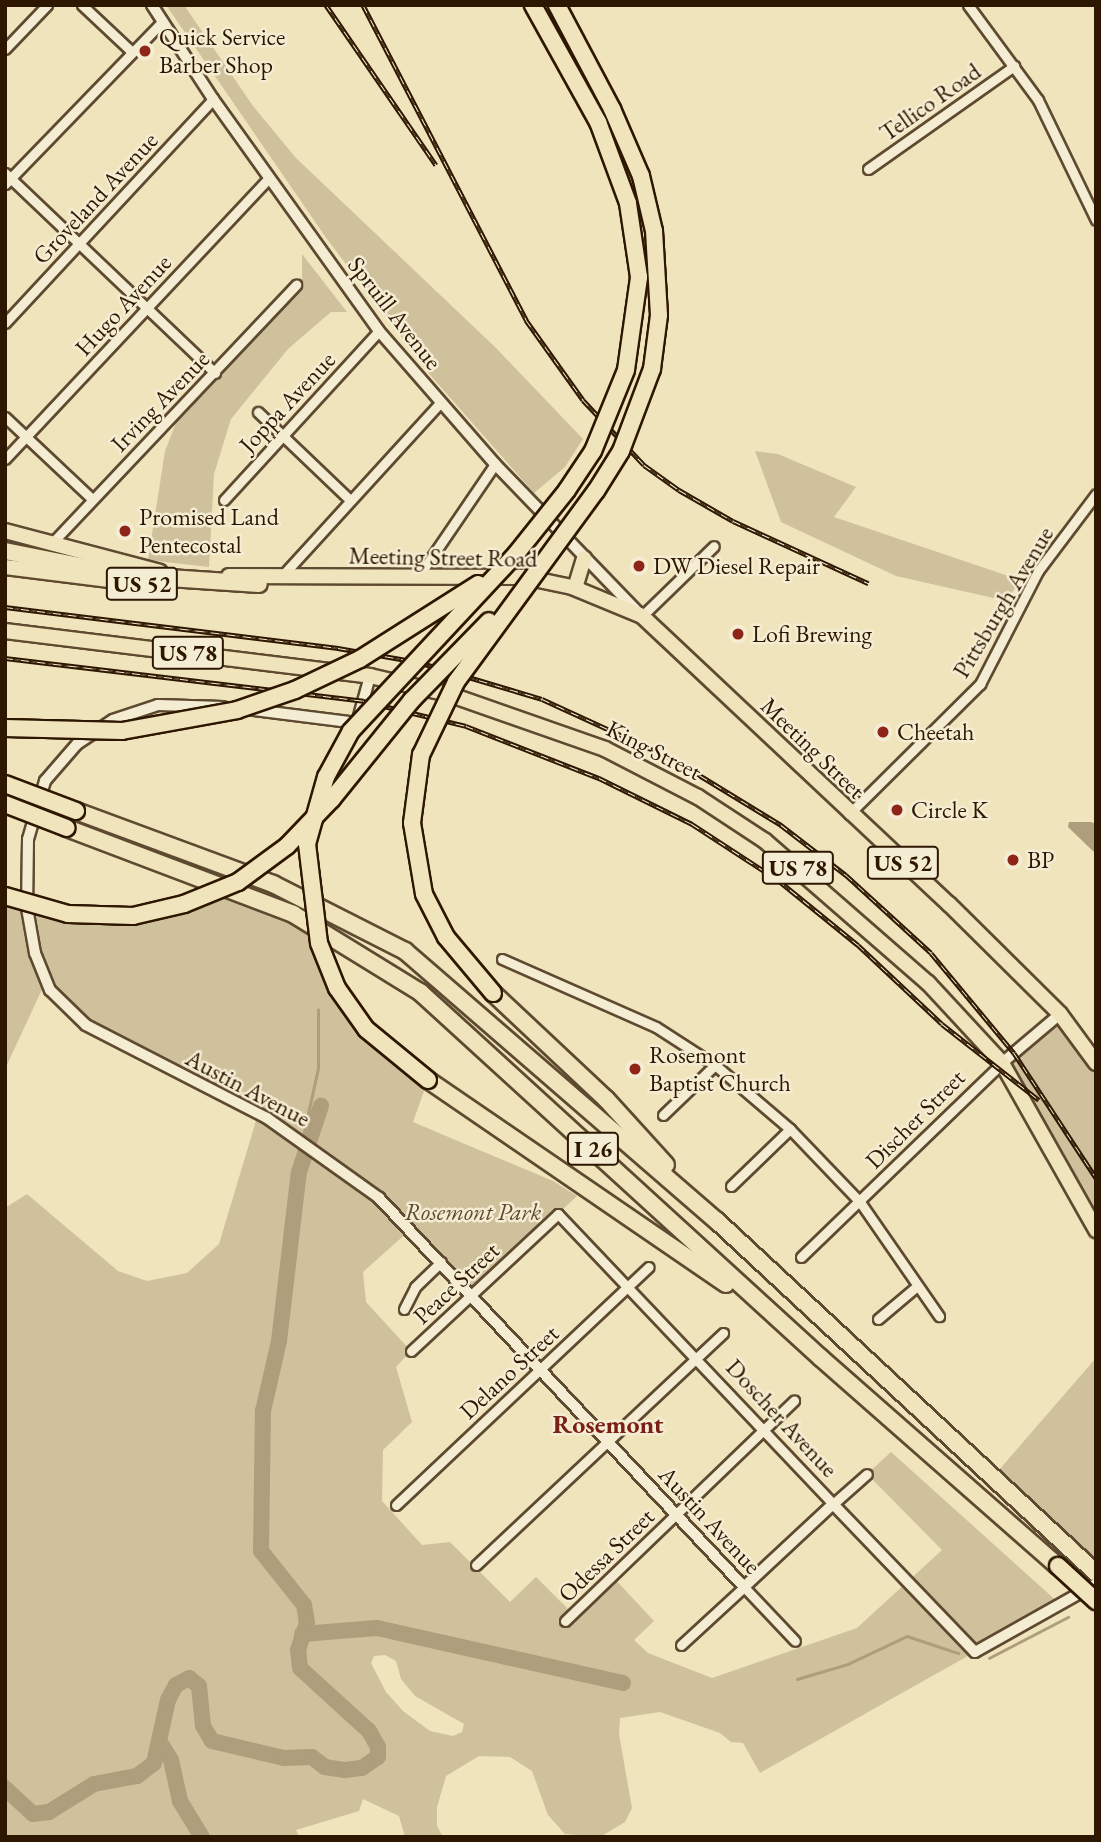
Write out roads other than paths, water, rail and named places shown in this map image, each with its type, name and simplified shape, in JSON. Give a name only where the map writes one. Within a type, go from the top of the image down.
[{"type":"highway","points":[[533,5],[612,154],[628,203],[639,277],[626,370],[603,429],[568,491],[516,554],[351,731],[331,763],[309,823],[310,890],[326,964],[366,1030],[428,1080],[668,1240],[821,1358]]},
{"type":"highway","points":[[557,5],[612,109],[641,176],[654,231],[659,315],[652,369],[621,451],[596,491],[526,584],[438,712],[421,755],[413,800],[418,872],[429,904],[446,937],[494,993],[606,1099],[717,1221]]},
{"type":"highway","points":[[5,543],[137,571],[208,576]]},
{"type":"highway","points":[[5,551],[135,577],[259,584]]},
{"type":"highway","points":[[5,728],[55,733],[122,731],[183,722],[268,701],[386,645],[516,554]]},
{"type":"highway","points":[[5,896],[68,914],[133,916],[184,904],[238,882],[287,846],[332,799],[412,700],[526,584]]},
{"type":"highway","name":"I 26","points":[[5,784],[274,884],[405,951],[717,1221],[1096,1573]]},
{"type":"highway","name":"I 26","points":[[5,804],[293,914],[412,986],[821,1358],[1096,1601]]},
{"type":"main road","name":"Meeting Street Road","points":[[5,531],[152,570],[208,576],[279,579],[524,577],[575,588],[642,616]]},
{"type":"main road","points":[[575,588],[584,558]]},
{"type":"main road","name":"Meeting Street Road","points":[[5,567],[140,584],[259,584],[279,579]]},
{"type":"main road","name":"Meeting Street","points":[[642,616],[849,814],[949,904],[1060,1014],[1095,1062]]},
{"type":"main road","name":"King Street","points":[[5,631],[370,676],[526,718],[606,749],[698,797],[765,841],[838,900],[928,983],[1002,1063],[1096,1230]]},
{"type":"street","points":[[5,49],[47,5]]},
{"type":"street","points":[[82,5],[132,52]]},
{"type":"street","name":"Spruill Avenue","points":[[152,5],[213,99],[379,331],[495,464],[642,616]]},
{"type":"street","points":[[968,5],[1038,100],[1096,220]]},
{"type":"street","points":[[162,22],[7,179],[148,307],[215,373]]},
{"type":"street","name":"Tellico Road","points":[[868,169],[1014,66]]},
{"type":"street","name":"Groveland Avenue","points":[[5,323],[213,99]]},
{"type":"street","name":"Hugo Avenue","points":[[5,459],[269,178]]},
{"type":"street","name":"Irving Avenue","points":[[51,544],[296,285]]},
{"type":"street","name":"Joppa Avenue","points":[[224,500],[379,331]]},
{"type":"street","points":[[279,579],[349,499],[440,403]]},
{"type":"street","points":[[258,412],[349,499]]},
{"type":"street","points":[[5,417],[92,499]]},
{"type":"street","points":[[418,577],[495,464]]},
{"type":"street","name":"Pittsburgh Avenue","points":[[849,814],[979,684],[1038,571],[1096,494]]},
{"type":"street","points":[[642,616],[714,546]]},
{"type":"street","name":"Austin Avenue","points":[[370,676],[357,723],[232,708],[158,705],[113,720],[76,744],[45,781],[28,839],[27,908],[35,953],[51,990],[86,1025],[301,1140],[379,1198],[795,1642]]},
{"type":"street","points":[[502,959],[656,1027],[715,1065],[790,1129],[860,1202],[939,1316]]},
{"type":"street","name":"Discher Street","points":[[802,1257],[1002,1063],[1060,1014]]},
{"type":"street","points":[[663,1115],[715,1065]]},
{"type":"street","points":[[731,1186],[790,1129]]},
{"type":"street","name":"Doscher Avenue","points":[[558,1214],[698,1357],[764,1431],[975,1652],[1096,1584]]},
{"type":"street","name":"Peace Street","points":[[411,1352],[558,1214]]},
{"type":"street","points":[[404,1309],[415,1287],[441,1262]]},
{"type":"street","name":"Delano Street","points":[[396,1506],[649,1268]]},
{"type":"street","points":[[878,1319],[917,1286]]},
{"type":"street","points":[[476,1565],[723,1333]]},
{"type":"street","name":"Odessa Street","points":[[565,1621],[794,1401]]},
{"type":"street","points":[[681,1645],[867,1474]]},
{"type":"waterway","points":[[302,1141],[318,1068],[318,1010]]},
{"type":"waterway","points":[[5,1788],[33,1814],[49,1812],[94,1784],[137,1776],[154,1763],[168,1700],[176,1685],[189,1678],[199,1686],[203,1726],[212,1741],[284,1758],[312,1757],[325,1767],[345,1770],[362,1768],[378,1757],[378,1747],[369,1731],[300,1668],[298,1650],[307,1623],[304,1605],[261,1551],[263,1411],[279,1341],[299,1172],[321,1106]]},
{"type":"waterway","points":[[266,1418],[285,1235],[300,1147]]},
{"type":"waterway","points":[[989,1658],[1068,1617]]},
{"type":"waterway","points":[[302,1634],[377,1628],[623,1683]]},
{"type":"waterway","points":[[797,1679],[848,1664],[907,1636],[958,1653]]},
{"type":"waterway","points":[[161,1744],[171,1760],[180,1801],[202,1837]]},
{"type":"railway","points":[[326,5],[436,165]]},
{"type":"railway","points":[[363,5],[526,320],[583,400],[644,465],[679,490],[733,521],[868,583]]},
{"type":"railway","points":[[5,607],[338,648],[418,662],[542,699],[673,759],[781,825],[846,875],[931,953],[1014,1053],[1096,1178]]},
{"type":"railway","points":[[5,658],[363,701],[466,726],[599,778],[692,824],[778,880],[858,945],[942,1024],[1039,1100]]},
{"type":"place","name":"Quick Service Barber Shop","points":[[145,51]]},
{"type":"place","name":"Promised Land Pentecostal","points":[[125,531]]},
{"type":"place","name":"DW Diesel Repair","points":[[639,566]]},
{"type":"place","name":"Lofi Brewing","points":[[738,634]]},
{"type":"place","name":"Cheetah","points":[[883,732]]},
{"type":"place","name":"Circle K","points":[[897,810]]},
{"type":"place","name":"BP","points":[[1013,860]]},
{"type":"place","name":"Rosemont Baptist Church","points":[[635,1069]]},
{"type":"district","name":"Rosemont","points":[[608,1425]]},
{"type":"park label","name":"Rosemont Park","points":[[473,1212]]}]
